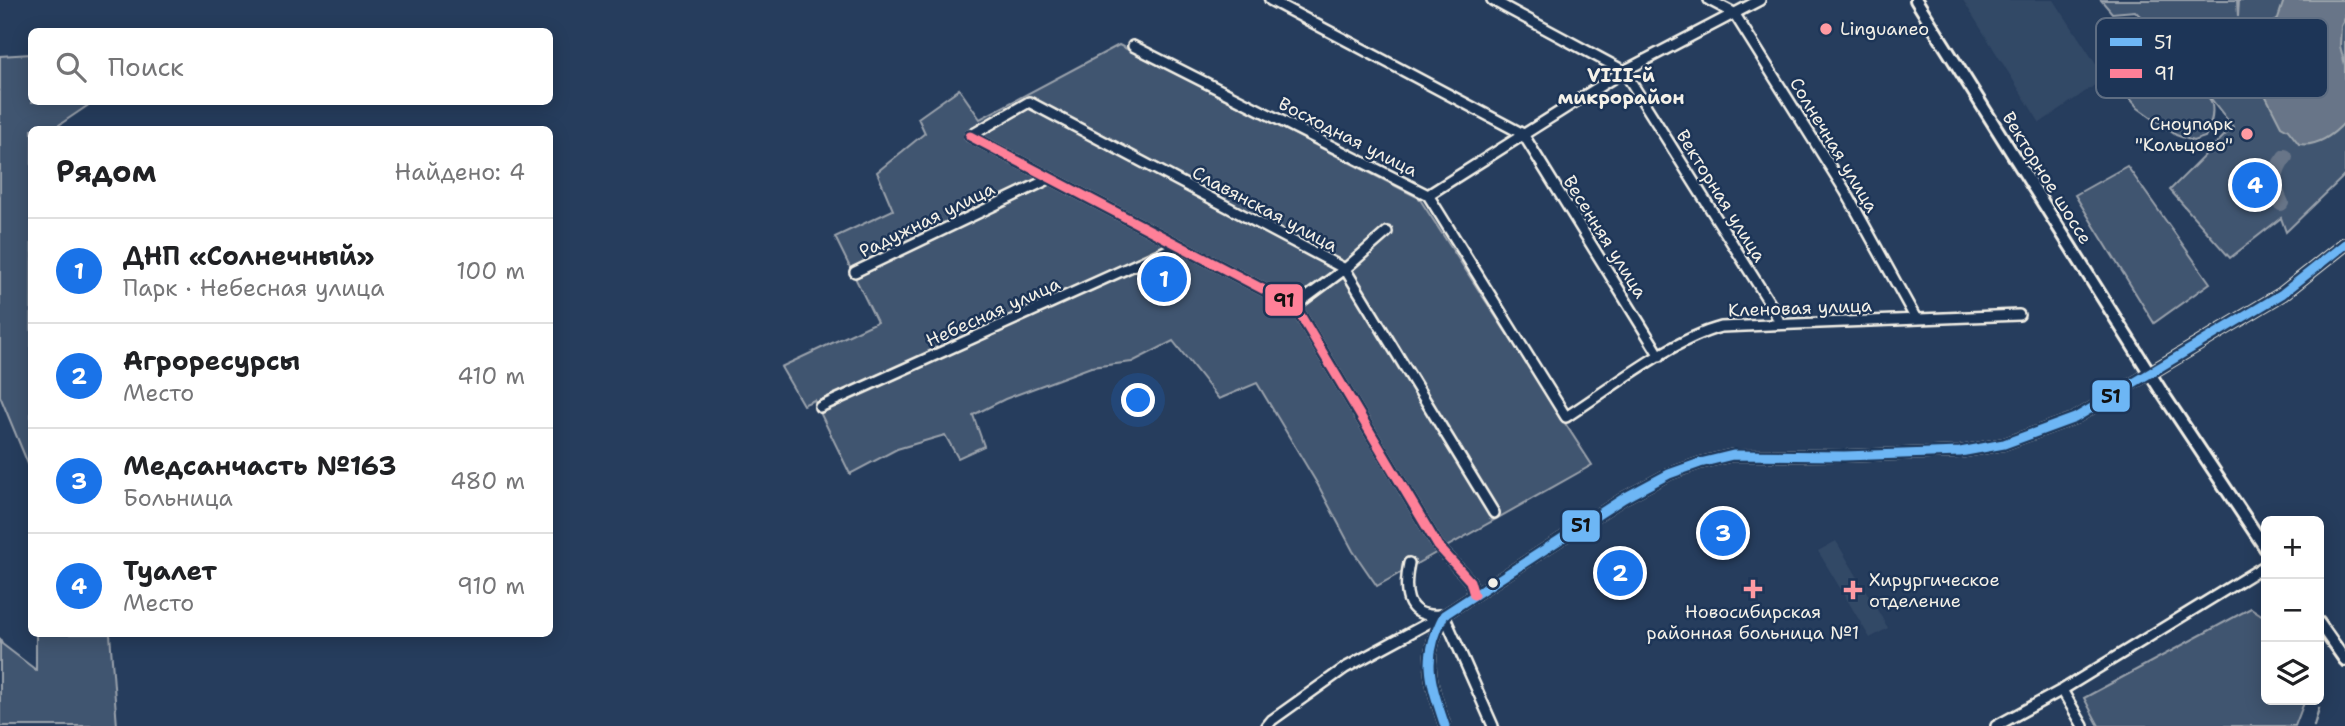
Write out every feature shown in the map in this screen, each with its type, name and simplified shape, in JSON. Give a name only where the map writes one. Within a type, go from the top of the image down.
[{"type":"main road","name":"Векторное шоссе","points":[[1916,0],[2050,217],[2261,541]]},
{"type":"main road","points":[[2150,373],[2282,295],[2345,244]]},
{"type":"main road","points":[[2324,631],[2344,659]]},
{"type":"street","points":[[1270,0],[1523,134]]},
{"type":"street","name":"Векторная улица","points":[[1492,0],[1624,71],[1780,324]]},
{"type":"street","points":[[1709,0],[1734,13]]},
{"type":"street","points":[[1428,195],[1624,71],[1760,0]]},
{"type":"street","name":"Солнечная улица","points":[[1734,13],[1846,192],[1916,320]]},
{"type":"street","name":"Восходная улица","points":[[1133,46],[1428,195],[1566,417]]},
{"type":"street","name":"Славянская улица","points":[[1051,178],[970,136],[1030,102],[1345,269],[1494,513]]},
{"type":"street","name":"Весенняя улица","points":[[1523,134],[1660,356]]},
{"type":"street","points":[[1051,178],[1294,306],[1438,545],[1470,581],[1474,595]]},
{"type":"street","name":"Радужная улица","points":[[855,272],[1051,178]]},
{"type":"street","points":[[1294,306],[1345,269],[1387,232]]},
{"type":"street","name":"Небесная улица","points":[[820,407],[1179,245]]},
{"type":"street","name":"Кленовая улица","points":[[1566,417],[1660,356],[1704,331],[1721,327],[2019,315]]},
{"type":"street","points":[[1267,726],[1345,668],[1444,615],[1625,498],[1669,474],[1733,455],[1844,456],[1960,452],[2004,444],[2075,418],[2150,373]]},
{"type":"street","points":[[1409,563],[1405,585],[1407,600],[1419,613],[1427,616],[1444,615]]},
{"type":"street","points":[[1996,726],[2062,690],[2261,568]]},
{"type":"street","points":[[1444,615],[1434,633],[1429,653],[1430,673],[1445,726]]},
{"type":"street","points":[[1444,615],[1493,726]]},
{"type":"street","points":[[2062,690],[2083,726]]},
{"type":"shaded area","points":[[1963,0],[2054,0],[2096,64],[2096,84],[2040,123]]},
{"type":"shaded area","points":[[2101,0],[2237,0],[2238,17],[2239,0],[2345,0],[2345,175],[2286,232],[2281,218],[2230,258],[2170,190],[2233,127],[2210,98],[2328,98],[2328,18],[2142,18],[2135,11],[2112,13]]},
{"type":"shaded area","points":[[2284,0],[2345,0],[2340,46],[2345,65],[2345,122],[2330,135],[2312,144],[2299,144],[2288,130],[2281,126],[2267,98],[2328,98],[2328,18],[2278,18]]},
{"type":"shaded area","points":[[1119,45],[1419,198],[1592,465],[1377,586],[1353,551],[1318,485],[1257,383],[1219,399],[1173,341],[1132,362],[1091,367],[1005,399],[973,415],[984,446],[958,458],[945,435],[897,449],[850,474],[814,400],[803,405],[781,367],[877,322],[835,237],[893,210],[877,172],[925,133],[918,118],[959,89],[980,119]]},
{"type":"shaded area","points":[[28,54],[28,105],[89,105],[57,126],[28,126],[28,464],[0,396],[0,56]]},
{"type":"shaded area","points":[[2130,98],[2209,98],[2212,105],[2211,122],[2205,137],[2193,141],[2176,135],[2138,108]]},
{"type":"shaded area","points":[[2127,166],[2210,283],[2154,323],[2075,195]]},
{"type":"shaded area","name":"Хирургическое отделение","points":[[1836,541],[1888,628],[1870,638],[1818,551]]},
{"type":"shaded area","points":[[2251,608],[2261,615],[2261,705],[2303,705],[2295,726],[2099,726],[2084,698]]},
{"type":"shaded area","points":[[36,637],[110,637],[117,726],[0,726],[0,638],[2,644],[36,670]]},
{"type":"waterway","points":[[2281,203],[2275,179],[2285,157]]},
{"type":"waterway","points":[[2314,726],[2319,708]]},
{"type":"transit line","name":"91","points":[[970,136],[1295,306],[1438,546],[1470,581],[1474,595]]},
{"type":"transit line","name":"51","points":[[1445,726],[1430,670],[1432,644],[1444,615],[1624,498],[1669,474],[1733,455],[1844,456],[1960,452],[2004,444],[2075,418],[2282,294],[2345,244]]},
{"type":"place","name":"Linguaneo","points":[[1826,29]]},
{"type":"place","name":"Сноупарк \"Кольцово\"","points":[[2247,134]]},
{"type":"place","name":"Туалет","points":[[2255,185]]},
{"type":"place","name":"ДНП «Солнечный»","points":[[1164,279]]},
{"type":"place","name":"Медсанчасть №163","points":[[1723,533]]},
{"type":"place","name":"Агроресурсы","points":[[1620,573]]},
{"type":"place","name":"Новосибирская районная больница №1","points":[[1753,589]]},
{"type":"place","name":"Хирургическое отделение","points":[[1853,590]]},
{"type":"district","name":"VIII-й микрорайон","points":[[1621,86]]}]
